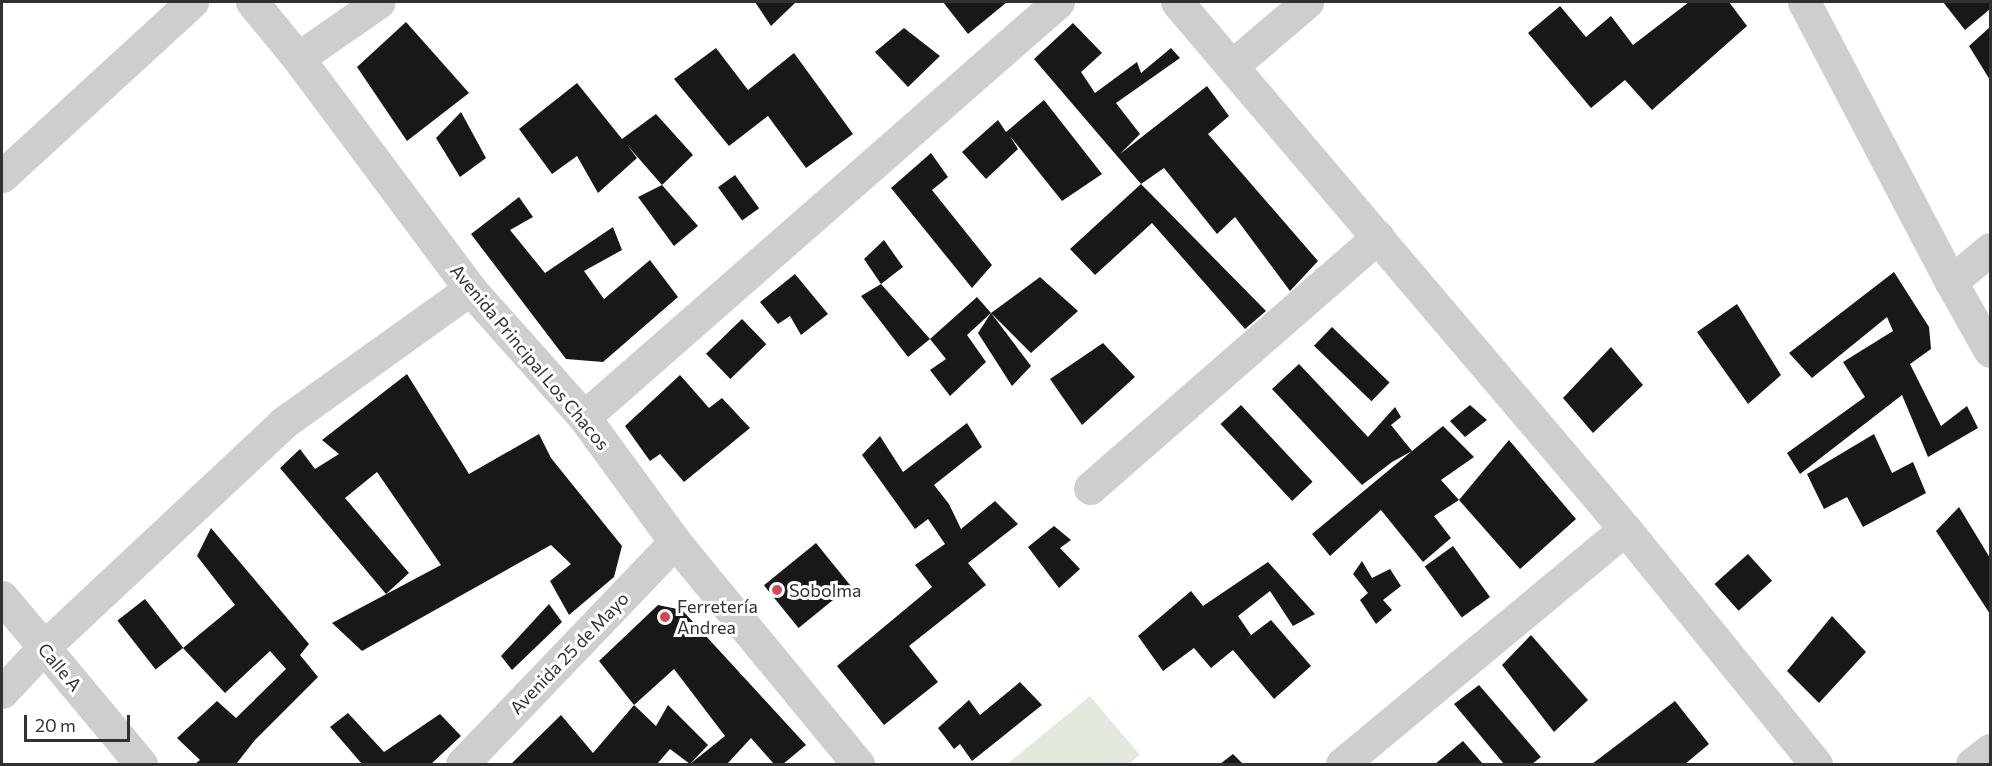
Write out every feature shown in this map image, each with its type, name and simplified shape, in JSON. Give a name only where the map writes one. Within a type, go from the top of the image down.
[{"type":"street","points":[[2,176],[192,2]]},
{"type":"street","name":"Avenida Principal Los Chacos","points":[[252,2],[298,58],[470,289],[584,417],[675,542],[858,765]]},
{"type":"street","points":[[298,58],[379,2]]},
{"type":"street","points":[[584,417],[1058,2]]},
{"type":"street","points":[[1177,2],[1625,529],[1816,765]]},
{"type":"street","points":[[1232,66],[1307,2]]},
{"type":"street","points":[[1804,2],[1951,282],[1990,351]]},
{"type":"street","points":[[1090,488],[1378,237]]},
{"type":"street","points":[[1951,282],[1990,249]]},
{"type":"street","points":[[2,692],[44,647],[301,408],[470,289]]},
{"type":"street","points":[[1342,765],[1625,529]]},
{"type":"street","name":"Avenida 25 de Mayo","points":[[462,765],[675,542]]},
{"type":"street","name":"Calle A","points":[[2,597],[141,765]]},
{"type":"street","points":[[1972,765],[1990,750]]},
{"type":"shaded area","points":[[1090,696],[1140,755],[1129,764],[1007,764]]},
{"type":"building","points":[[755,2],[796,2],[771,26]]},
{"type":"building","points":[[943,2],[1007,2],[968,34]]},
{"type":"building","points":[[1689,2],[1729,2],[1747,26],[1652,110],[1625,80],[1591,108],[1528,33],[1560,6],[1586,37],[1611,16],[1633,45]]},
{"type":"building","points":[[1943,2],[1990,2],[1990,9],[1965,30]]},
{"type":"building","points":[[406,22],[469,93],[407,141],[357,67]]},
{"type":"building","points":[[1073,23],[1102,53],[1081,72],[1095,93],[1137,62],[1141,73],[1171,48],[1180,58],[1116,103],[1140,134],[1120,154],[1207,86],[1229,116],[1208,134],[1318,261],[1290,291],[1235,217],[1217,234],[1164,168],[1141,184],[1034,59]]},
{"type":"building","points":[[1990,27],[1990,80],[1969,46]]},
{"type":"building","points":[[904,28],[940,56],[908,87],[875,52]]},
{"type":"building","points":[[716,48],[748,90],[794,53],[853,134],[806,168],[768,116],[729,146],[674,79]]},
{"type":"building","points":[[577,83],[622,139],[656,114],[693,155],[662,185],[627,145],[637,158],[598,193],[577,156],[552,174],[519,129]]},
{"type":"building","points":[[1044,100],[1102,174],[1062,201],[1010,136],[1018,149],[986,179],[962,152],[998,120],[1006,132]]},
{"type":"building","points":[[461,112],[486,158],[460,177],[436,138]]},
{"type":"building","points":[[931,153],[948,177],[932,190],[992,265],[972,288],[891,188]]},
{"type":"building","points":[[735,175],[759,208],[742,221],[718,187]]},
{"type":"building","points":[[1141,184],[1266,311],[1245,329],[1152,223],[1095,275],[1070,249]]},
{"type":"building","points":[[662,185],[698,226],[674,246],[638,197]]},
{"type":"building","points":[[519,197],[533,217],[510,230],[545,273],[613,227],[622,250],[584,271],[604,299],[650,260],[678,297],[603,362],[566,359],[471,234]]},
{"type":"building","points":[[884,240],[903,267],[881,284],[864,259]]},
{"type":"building","points":[[1894,272],[1929,327],[1931,349],[1910,364],[1941,426],[1967,406],[1978,428],[1928,457],[1902,395],[1800,474],[1787,453],[1865,397],[1843,362],[1893,331],[1887,317],[1812,378],[1789,353]]},
{"type":"building","points":[[795,274],[828,314],[801,335],[790,316],[778,324],[760,302]]},
{"type":"building","points":[[1040,277],[1078,311],[1031,353],[991,313]]},
{"type":"building","points":[[881,284],[930,339],[908,357],[861,296]]},
{"type":"building","points":[[977,297],[991,313],[967,335],[986,362],[950,396],[930,370],[946,359],[930,339]]},
{"type":"building","points":[[1737,304],[1781,375],[1748,404],[1697,332]]},
{"type":"building","points":[[991,313],[1031,366],[1012,386],[978,333]]},
{"type":"building","points":[[742,319],[766,344],[730,379],[706,354]]},
{"type":"building","points":[[1332,327],[1390,383],[1371,401],[1314,346]]},
{"type":"building","points":[[1103,343],[1135,377],[1082,425],[1050,379]]},
{"type":"building","points":[[1611,347],[1643,385],[1593,433],[1563,398]]},
{"type":"building","points":[[1299,364],[1368,437],[1395,407],[1401,417],[1391,425],[1412,451],[1392,462],[1362,485],[1272,389]]},
{"type":"building","points":[[407,374],[469,474],[539,434],[551,458],[622,546],[614,577],[569,615],[550,581],[571,564],[551,545],[362,651],[332,623],[441,565],[377,472],[345,498],[409,573],[386,594],[280,468],[300,449],[315,469],[339,454],[322,440]]},
{"type":"building","points":[[680,375],[709,408],[722,398],[750,428],[684,482],[660,454],[650,461],[625,426]]},
{"type":"building","points":[[1241,405],[1313,482],[1292,501],[1221,424]]},
{"type":"building","points":[[1470,405],[1487,420],[1465,437],[1450,421]]},
{"type":"building","points":[[967,423],[982,447],[934,485],[949,504],[961,529],[995,501],[1018,524],[968,563],[986,585],[909,646],[938,682],[884,725],[837,666],[932,587],[915,565],[945,544],[928,519],[915,529],[862,455],[880,436],[903,472]]},
{"type":"building","points":[[1443,426],[1474,457],[1441,480],[1459,500],[1434,516],[1451,538],[1423,562],[1381,510],[1330,556],[1312,534]]},
{"type":"building","points":[[1874,434],[1892,473],[1913,462],[1926,493],[1863,527],[1847,497],[1824,509],[1807,474]]},
{"type":"building","points":[[1509,440],[1576,519],[1520,569],[1459,500]]},
{"type":"building","points":[[1959,507],[1990,558],[1990,614],[1936,531]]},
{"type":"building","points":[[1054,526],[1071,540],[1060,548],[1080,569],[1059,588],[1028,547]]},
{"type":"building","points":[[211,528],[309,644],[300,655],[318,677],[255,740],[236,764],[195,764],[200,760],[177,738],[217,701],[236,718],[286,669],[270,651],[225,693],[183,648],[235,605],[197,556]]},
{"type":"building","points":[[816,543],[851,586],[799,628],[764,585]]},
{"type":"building","points":[[1453,546],[1490,597],[1462,618],[1425,567]]},
{"type":"building","points":[[1748,554],[1772,581],[1739,611],[1715,584]]},
{"type":"building","points":[[1362,561],[1372,578],[1390,569],[1401,586],[1383,600],[1392,610],[1376,624],[1360,600],[1368,593],[1353,574]]},
{"type":"building","points":[[1268,562],[1315,614],[1293,626],[1270,591],[1238,616],[1251,635],[1242,642],[1271,620],[1311,666],[1274,699],[1233,650],[1211,668],[1194,648],[1163,671],[1138,636],[1191,591],[1203,606]]},
{"type":"building","points":[[145,599],[183,648],[156,669],[117,621]]},
{"type":"building","points":[[549,604],[562,622],[512,670],[501,656]]},
{"type":"building","points":[[658,605],[682,610],[806,745],[783,764],[774,764],[751,738],[727,764],[690,764],[725,736],[674,669],[634,705],[599,661]]},
{"type":"building","points":[[1832,616],[1866,652],[1819,703],[1787,671]]},
{"type":"building","points":[[1531,635],[1588,700],[1554,732],[1502,665]]},
{"type":"building","points":[[1020,682],[1042,705],[972,761],[960,744],[954,749],[938,728],[969,700],[980,715]]},
{"type":"building","points":[[1479,685],[1541,757],[1532,764],[1504,764],[1454,704]]},
{"type":"building","points":[[1675,701],[1709,744],[1685,764],[1592,764]]},
{"type":"building","points":[[634,705],[656,726],[668,705],[708,745],[690,764],[670,749],[657,764],[511,764],[561,715],[593,753]]},
{"type":"building","points":[[348,713],[384,752],[440,714],[461,736],[431,764],[362,764],[330,727]]},
{"type":"building","points":[[1463,741],[1483,764],[1435,764]]},
{"type":"building","points":[[1233,754],[1243,764],[1220,764]]},
{"type":"place","name":"Sobolma","points":[[777,590]]},
{"type":"place","name":"Ferretería Andrea","points":[[665,617]]}]
